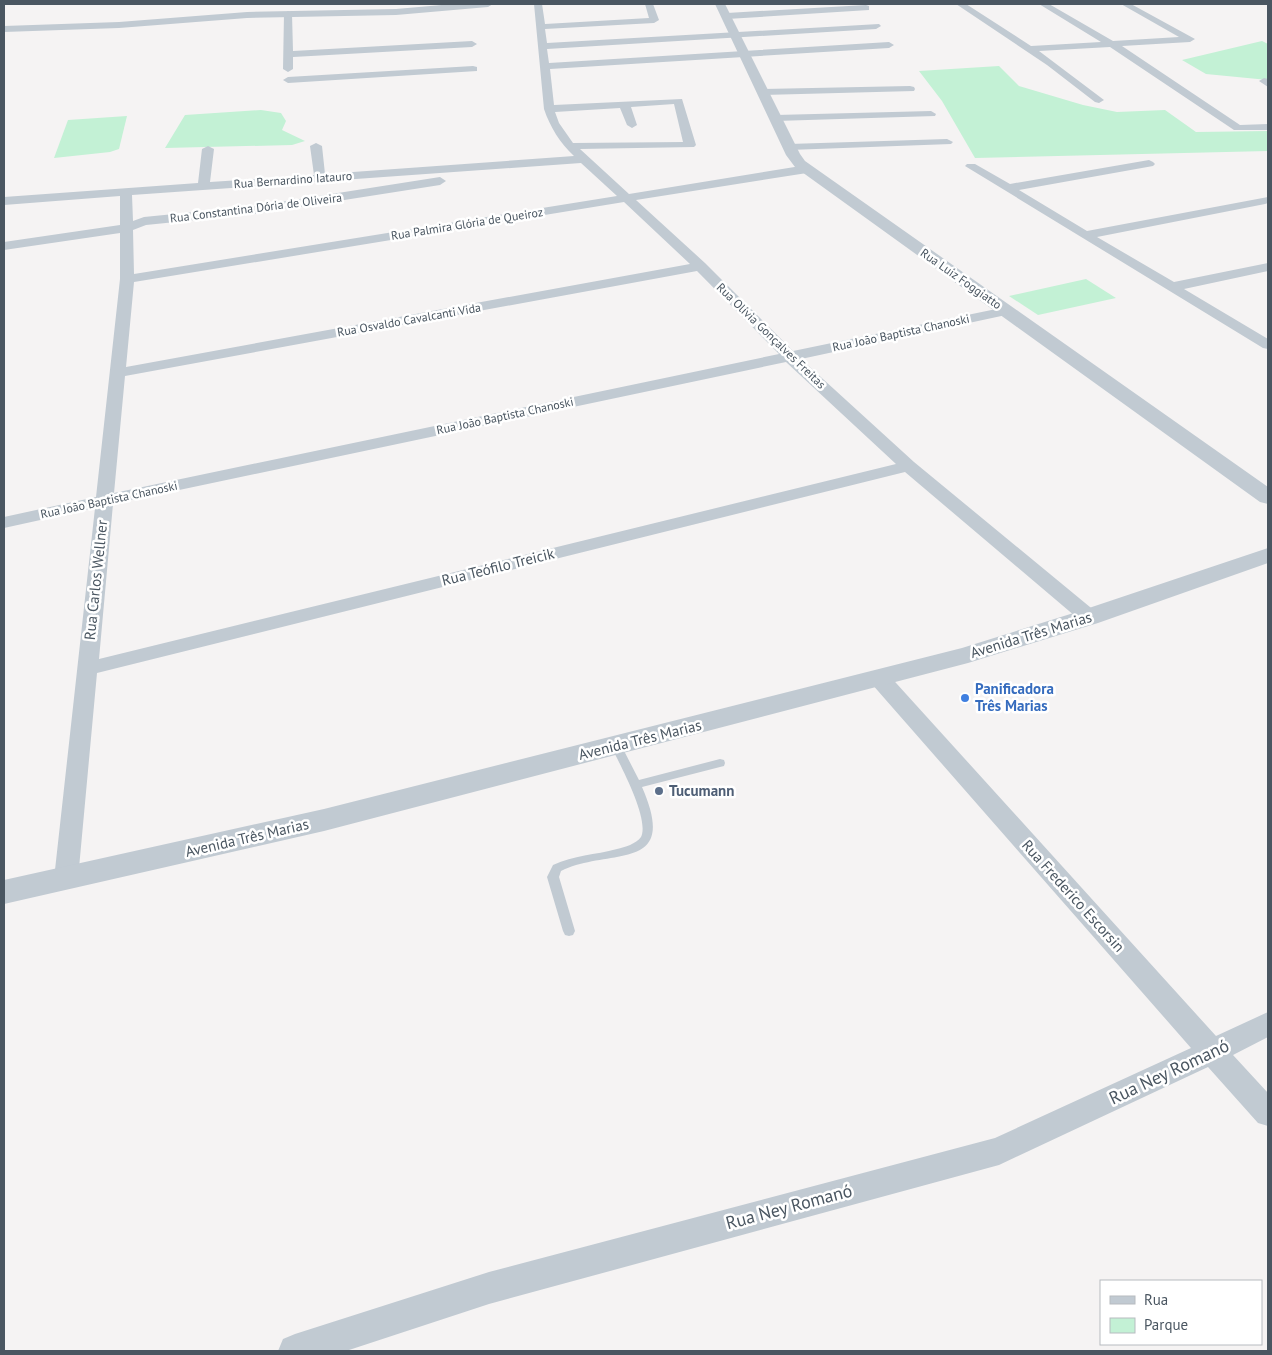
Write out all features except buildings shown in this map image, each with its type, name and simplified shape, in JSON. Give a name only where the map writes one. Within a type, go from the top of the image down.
[{"type":"street","points":[[4,30],[288,14],[396,12],[488,4]]},
{"type":"street","name":"Rua Olívia Gonçalves Freitas","points":[[538,4],[549,109],[554,123],[570,146],[700,266],[789,356],[908,466],[1089,617]]},
{"type":"street","points":[[540,27],[654,20],[649,4]]},
{"type":"street","points":[[960,4],[1028,49],[1099,100]]},
{"type":"street","points":[[1043,4],[1111,44],[1238,128],[1268,127]]},
{"type":"street","points":[[1028,49],[1190,38],[1125,4]]},
{"type":"street","points":[[724,10],[866,8]]},
{"type":"street","name":"Rua Luiz Foggiatto","points":[[724,10],[789,147],[796,159],[807,169],[1268,497]]},
{"type":"street","points":[[288,14],[288,92]]},
{"type":"street","points":[[542,46],[876,26]]},
{"type":"street","points":[[288,54],[472,44]]},
{"type":"street","points":[[545,66],[889,45]]},
{"type":"street","points":[[288,80],[473,69]]},
{"type":"street","points":[[763,92],[910,89]]},
{"type":"street","points":[[549,109],[678,100],[690,146],[570,146]]},
{"type":"street","points":[[624,104],[632,125]]},
{"type":"street","points":[[776,118],[931,114]]},
{"type":"street","points":[[789,147],[947,142]]},
{"type":"street","points":[[316,146],[320,178]]},
{"type":"street","points":[[204,186],[208,149]]},
{"type":"street","name":"Rua Bernardino Iatauro","points":[[4,201],[583,159]]},
{"type":"street","name":"Rua Constantina Dória de Oliveira","points":[[4,246],[126,228],[144,221],[255,210],[415,185],[509,164]]},
{"type":"street","points":[[1009,188],[1149,164]]},
{"type":"street","points":[[971,166],[1268,344]]},
{"type":"street","name":"Rua Palmira Glória de Queiroz","points":[[127,279],[807,169]]},
{"type":"street","name":"Rua Carlos Wellner","points":[[66,879],[127,279],[126,192]]},
{"type":"street","points":[[1086,234],[1265,200]]},
{"type":"street","name":"Rua Osvaldo Cavalcanti Vida","points":[[118,373],[700,266]]},
{"type":"street","points":[[1172,287],[1268,267]]},
{"type":"street","name":"Rua João Baptista Chanoski","points":[[4,522],[1006,310]]},
{"type":"street","name":"Rua Teófilo Treicik","points":[[87,668],[908,466]]},
{"type":"street","name":"Avenida Três Marias","points":[[4,892],[324,820],[880,678],[977,652],[1089,617],[1268,556]]},
{"type":"street","name":"Rua Frederico Escorsin","points":[[880,678],[1268,1113]]},
{"type":"street","name":"Rua Ney Romanó","points":[[295,1351],[489,1288],[999,1151],[1268,1024]]},
{"type":"lane","points":[[569,931],[553,877],[556,868],[568,862],[617,854],[637,847],[647,838],[649,825],[635,785],[616,746]]},
{"type":"lane","points":[[635,785],[720,763]]},
{"type":"green space","points":[[1262,41],[1268,44],[1268,80],[1206,74],[1182,60]]},
{"type":"green space","points":[[999,66],[1019,86],[1083,105],[1117,112],[1165,110],[1196,132],[1268,131],[1268,151],[975,158],[942,101],[919,71]]},
{"type":"green space","points":[[261,110],[281,113],[286,121],[282,130],[305,141],[292,145],[165,148],[185,115]]},
{"type":"green space","points":[[127,116],[119,149],[110,152],[54,158],[68,120]]},
{"type":"green space","points":[[1086,279],[1116,298],[1038,315],[1009,296]]},
{"type":"place","name":"Panificadora Três Marias","points":[[965,698]]},
{"type":"place","name":"Tucumann","points":[[659,791]]}]
